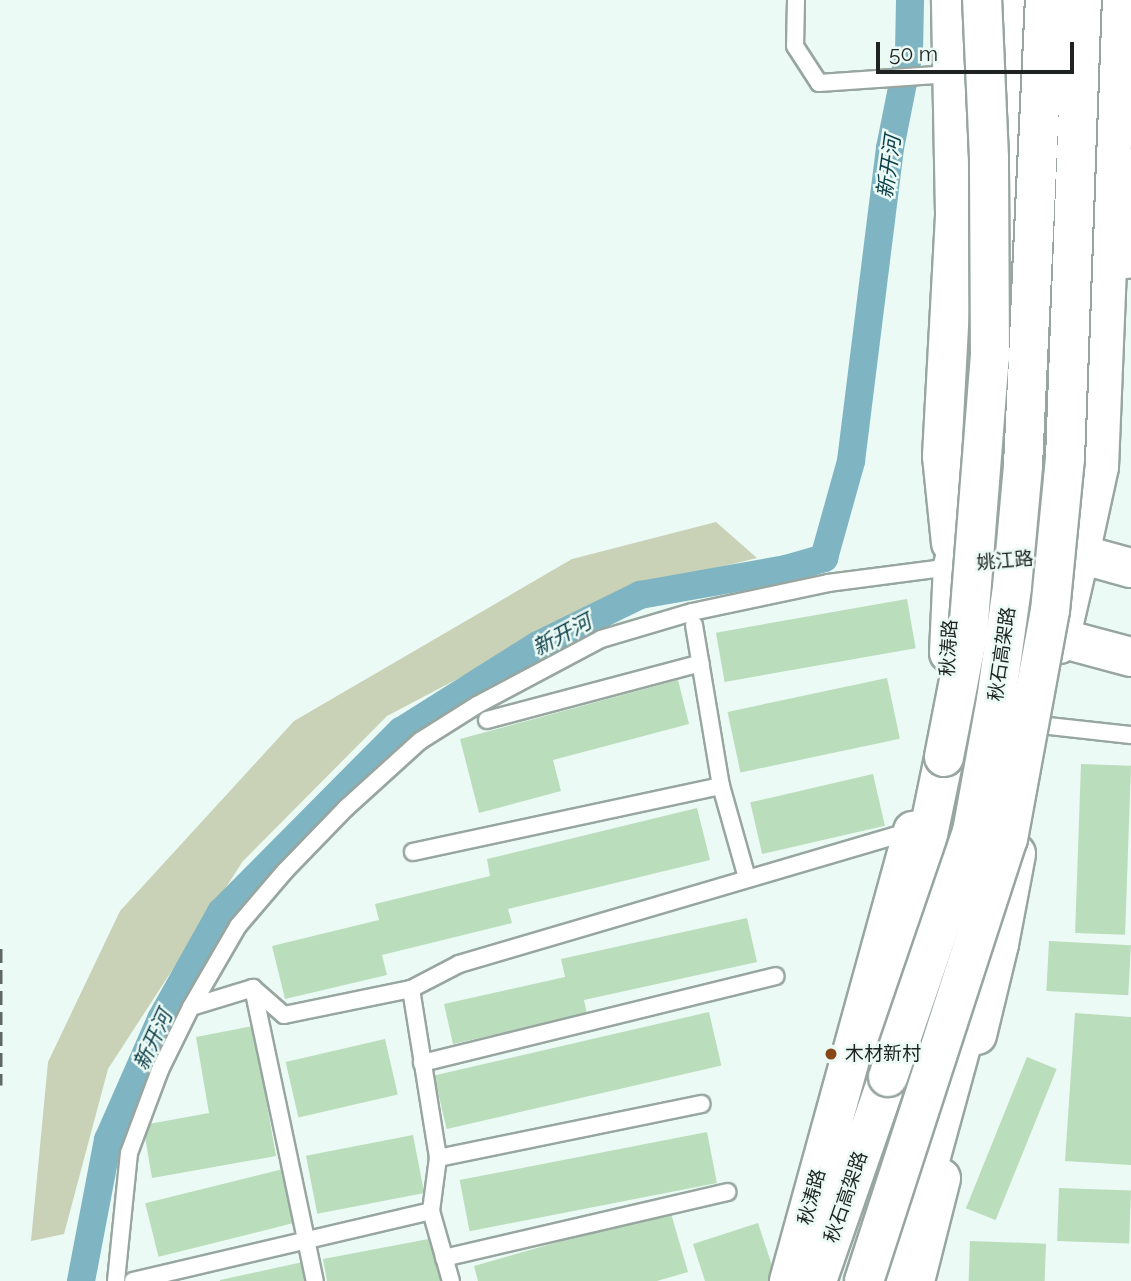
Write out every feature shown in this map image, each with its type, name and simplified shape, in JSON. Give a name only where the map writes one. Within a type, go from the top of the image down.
[{"type":"main road","points":[[951,0],[944,75],[955,213],[942,456],[953,566]]},
{"type":"main road","points":[[888,1077],[911,917],[969,620],[990,357],[989,158],[982,0]]},
{"type":"main road","points":[[955,213],[1000,77],[1004,0]]},
{"type":"main road","name":"秋涛路","points":[[789,1281],[946,709],[953,566],[1005,348],[1025,0]]},
{"type":"main road","name":"秋石高架路","points":[[817,1281],[972,832],[996,700],[1012,587],[1023,465],[1045,0]]},
{"type":"main road","name":"秋石高架路","points":[[864,1281],[1008,839],[1051,611],[1065,459],[1082,0]]},
{"type":"main road","points":[[1080,554],[1100,0]]},
{"type":"main road","points":[[915,1281],[999,944],[1040,725],[1100,467],[1118,0]]},
{"type":"main road","points":[[1080,554],[1113,484],[1131,168]]},
{"type":"main road","name":"姚江路","points":[[953,566],[1080,554],[1131,568]]},
{"type":"main road","name":"姚江路","points":[[953,566],[1060,638],[1131,657]]},
{"type":"main road","points":[[889,1281],[924,1182],[1020,831]]},
{"type":"lane","points":[[796,0],[795,46],[819,83],[944,75]]},
{"type":"lane","points":[[116,1281],[128,1153],[160,1070],[191,1007],[238,926],[285,871],[346,808],[420,741],[477,705],[601,639],[692,612],[828,583],[953,566]]},
{"type":"lane","points":[[694,625],[721,786],[747,878]]},
{"type":"lane","points":[[487,720],[701,663]]},
{"type":"lane","points":[[1040,725],[1131,735]]},
{"type":"lane","points":[[413,852],[721,786]]},
{"type":"lane","points":[[253,988],[284,1015],[411,989],[459,964],[913,830]]},
{"type":"lane","points":[[422,1063],[775,976]]},
{"type":"lane","points":[[191,1007],[253,988]]},
{"type":"lane","points":[[253,988],[315,1281]]},
{"type":"lane","points":[[411,989],[438,1158],[431,1211],[451,1281]]},
{"type":"lane","points":[[438,1158],[702,1104]]},
{"type":"lane","points":[[444,1258],[727,1192]]},
{"type":"lane","points":[[133,1281],[134,1278],[431,1211]]},
{"type":"green space","points":[[716,522],[757,558],[626,590],[387,716],[243,861],[108,1069],[64,1234],[31,1241],[48,1062],[120,911],[294,721],[572,559]]},
{"type":"building","points":[[907,599],[916,648],[725,682],[716,633]]},
{"type":"building","points":[[887,678],[900,739],[740,773],[728,712]]},
{"type":"building","points":[[678,680],[689,724],[553,760],[561,791],[479,813],[460,739]]},
{"type":"building","points":[[1081,764],[1131,766],[1125,935],[1075,933]]},
{"type":"building","points":[[873,774],[885,826],[762,854],[750,802]]},
{"type":"building","points":[[697,808],[710,860],[508,909],[512,923],[382,955],[387,975],[285,999],[272,946],[379,920],[375,904],[490,876],[487,859]]},
{"type":"building","points":[[747,918],[757,962],[584,1000],[587,1014],[453,1044],[444,1004],[565,977],[561,959]]},
{"type":"building","points":[[1049,941],[1131,945],[1128,995],[1046,991]]},
{"type":"building","points":[[709,1012],[721,1066],[447,1129],[434,1075]]},
{"type":"building","points":[[1075,1013],[1131,1017],[1131,1165],[1065,1161]]},
{"type":"building","points":[[253,1026],[276,1156],[152,1178],[143,1125],[209,1113],[196,1037]]},
{"type":"building","points":[[385,1039],[398,1095],[298,1117],[286,1062]]},
{"type":"building","points":[[1027,1057],[1057,1069],[996,1220],[966,1208]]},
{"type":"building","points":[[707,1132],[717,1183],[470,1231],[460,1180]]},
{"type":"building","points":[[413,1135],[424,1193],[317,1214],[306,1156]]},
{"type":"building","points":[[283,1169],[296,1222],[159,1257],[145,1203]]},
{"type":"building","points":[[1059,1188],[1131,1191],[1129,1243],[1057,1241]]},
{"type":"building","points":[[670,1210],[688,1272],[657,1281],[478,1281],[474,1266]]},
{"type":"building","points":[[758,1223],[777,1281],[705,1281],[693,1244]]},
{"type":"building","points":[[434,1238],[443,1281],[327,1281],[323,1259]]},
{"type":"building","points":[[970,1241],[1046,1244],[1045,1281],[969,1281]]},
{"type":"building","points":[[303,1262],[307,1281],[220,1281],[220,1280]]},
{"type":"waterway","name":"新开河","points":[[81,1281],[108,1140],[161,1019],[221,912],[401,731],[538,645],[640,595],[786,569],[824,558],[851,461],[890,148],[909,53],[910,0]]},
{"type":"railway","points":[[0,948],[0,1085]]},
{"type":"place","name":"木材新村","points":[[831,1054]]}]
